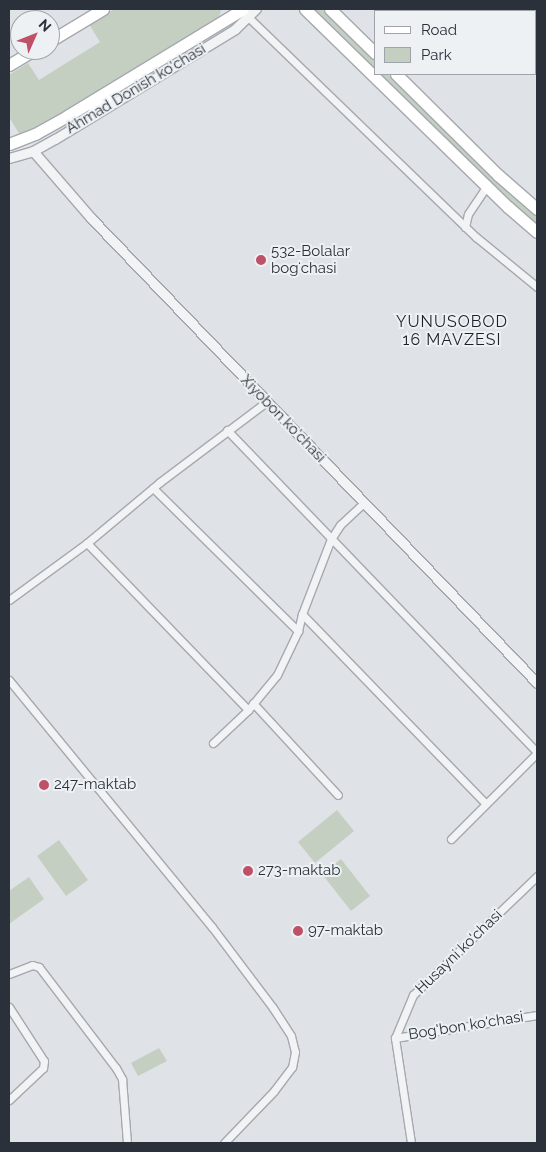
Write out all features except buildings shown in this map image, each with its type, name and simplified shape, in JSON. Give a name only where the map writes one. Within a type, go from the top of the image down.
[{"type":"main road","points":[[60,35],[103,9]]},
{"type":"main road","points":[[305,9],[537,232]]},
{"type":"main road","points":[[330,9],[374,52]]},
{"type":"main road","name":"Ahmad Donish ko'chasi","points":[[9,144],[36,134],[241,13]]},
{"type":"main road","points":[[397,75],[498,175],[537,210]]},
{"type":"main road","points":[[91,115],[115,87]]},
{"type":"street","name":"Ahmad Donish ko'chasi","points":[[9,158],[33,151],[235,29],[241,13],[256,9]]},
{"type":"street","points":[[241,13],[465,227],[537,287]]},
{"type":"street","name":"Xiyobon ko'chasi","points":[[33,151],[91,218],[537,683]]},
{"type":"street","points":[[465,227],[468,214],[487,186]]},
{"type":"street","points":[[9,600],[87,543],[226,430],[266,402]]},
{"type":"street","points":[[226,430],[537,752],[450,839]]},
{"type":"street","points":[[154,488],[298,631]]},
{"type":"street","points":[[213,743],[248,710],[277,675],[298,631],[302,614],[331,539],[340,525],[364,503]]},
{"type":"street","points":[[87,543],[248,710]]},
{"type":"street","points":[[302,614],[486,804]]},
{"type":"street","points":[[9,680],[12,690],[212,927],[273,1008],[291,1036],[295,1052],[292,1066],[274,1091],[224,1143]]},
{"type":"street","points":[[253,703],[338,795]]},
{"type":"street","name":"Husayni ko'chasi","points":[[395,1038],[413,995],[537,876]]},
{"type":"street","points":[[9,974],[32,965],[39,967],[116,1068],[122,1079],[127,1143]]},
{"type":"street","points":[[9,1007],[44,1061],[43,1068],[9,1100]]},
{"type":"street","name":"Bog'bon ko'chasi","points":[[395,1038],[537,1015]]},
{"type":"street","points":[[395,1038],[411,1143]]},
{"type":"green space","points":[[114,9],[221,10],[219,18],[39,128],[20,135],[9,117],[9,75],[28,63],[39,80],[100,42],[89,24]]},
{"type":"green space","points":[[313,9],[322,9],[374,60],[374,69]]},
{"type":"green space","points":[[380,75],[389,75],[500,184],[537,217],[537,225],[496,188]]},
{"type":"green space","points":[[337,810],[354,831],[315,863],[298,842]]},
{"type":"green space","points":[[59,840],[88,880],[66,896],[37,856]]},
{"type":"green space","points":[[341,859],[370,896],[351,911],[322,874]]},
{"type":"green space","points":[[29,877],[44,899],[9,924],[9,891]]},
{"type":"green space","points":[[159,1048],[167,1061],[138,1076],[131,1063]]},
{"type":"place","name":"532-Bolalar bogʻchasi","points":[[261,260]]},
{"type":"place","name":"247-maktab","points":[[44,785]]},
{"type":"place","name":"273-maktab","points":[[248,871]]},
{"type":"place","name":"97-maktab","points":[[298,931]]},
{"type":"district","name":"YUNUSOBOD 16 MAVZESI","points":[[452,331]]}]
